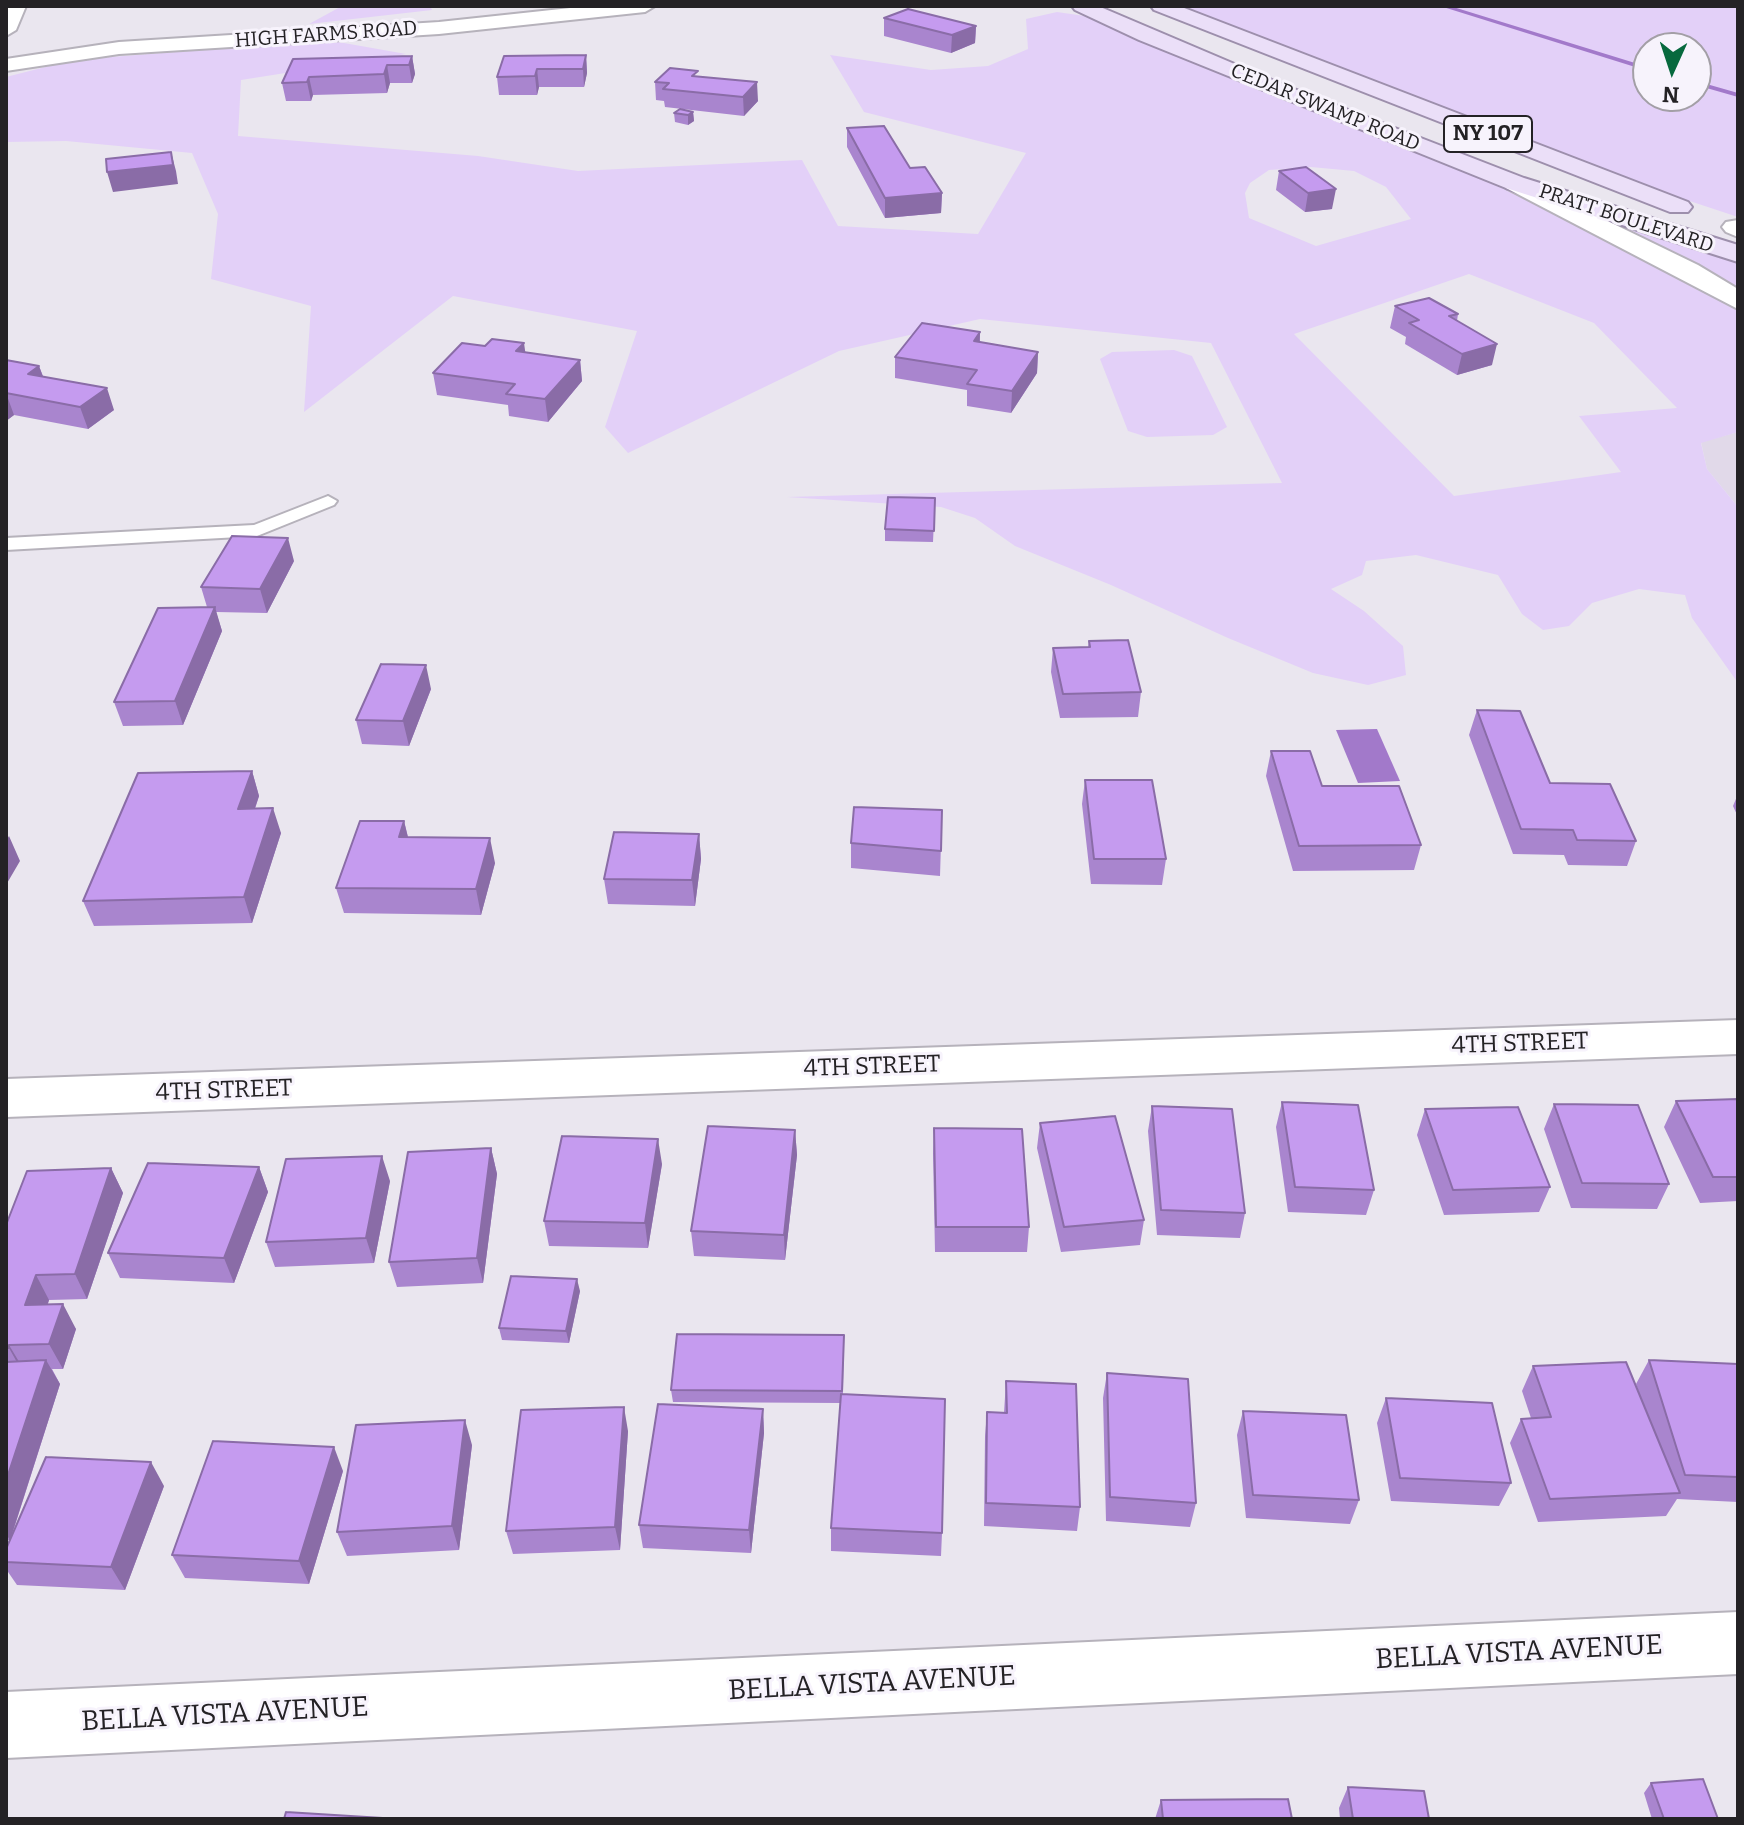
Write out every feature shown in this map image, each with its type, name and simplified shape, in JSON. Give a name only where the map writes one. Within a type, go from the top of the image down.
[{"type":"main road","name":"CEDAR SWAMP ROAD","points":[[1082,6],[1252,80],[1515,183]]},
{"type":"main road","name":"CEDAR SWAMP ROAD","points":[[1161,6],[1727,224]]},
{"type":"main road","points":[[1252,80],[1328,101],[1468,153],[1512,159],[1542,155]]},
{"type":"main road","name":"PRATT BOULEVARD","points":[[1515,183],[1738,254]]},
{"type":"street","points":[[6,30],[16,6]]},
{"type":"street","name":"HIGH FARMS ROAD","points":[[6,65],[40,57],[119,48],[439,28],[565,17],[645,6]]},
{"type":"street","name":"CEDAR SWAMP ROAD","points":[[1515,183],[1688,271],[1738,301]]},
{"type":"street","name":"4TH STREET","points":[[6,1098],[1738,1037]]},
{"type":"street","name":"BELLA VISTA AVENUE","points":[[6,1725],[1738,1643]]},
{"type":"lane","points":[[6,544],[257,530],[328,501]]},
{"type":"shaded area","points":[[342,6],[430,6],[432,10],[309,24]]},
{"type":"shaded area","points":[[1168,6],[1738,6],[1738,217],[1608,174]]},
{"type":"shaded area","points":[[1057,12],[1092,17],[1511,183],[1738,251],[1738,432],[1701,443],[1707,469],[1738,507],[1738,683],[1692,618],[1685,595],[1639,589],[1592,603],[1569,626],[1543,630],[1522,614],[1498,575],[1416,555],[1366,561],[1362,575],[1331,589],[1364,611],[1403,646],[1406,675],[1368,685],[1313,673],[1228,638],[1015,546],[975,518],[941,507],[787,497],[1282,483],[1211,343],[980,319],[839,351],[628,453],[605,427],[637,331],[453,296],[304,412],[311,306],[211,279],[218,214],[192,153],[66,141],[6,142],[6,77],[73,60],[327,40],[406,54],[241,80],[238,136],[478,156],[578,171],[802,160],[838,226],[978,234],[1026,153],[864,112],[830,55],[931,70],[988,66],[1028,49],[1026,19]],"holes":[[[1311,167],[1354,171],[1386,187],[1411,219],[1316,246],[1249,218],[1245,193],[1250,183],[1269,170]],[[1469,274],[1594,323],[1677,408],[1579,416],[1621,472],[1454,496],[1294,334]]]},
{"type":"shaded area","points":[[1174,350],[1192,356],[1227,427],[1213,435],[1147,437],[1128,431],[1100,359],[1112,352]]},
{"type":"shaded area","points":[[1738,432],[1738,507],[1707,469],[1701,442]]},
{"type":"shaded area","points":[[1377,729],[1400,781],[1358,783],[1336,730]]},
{"type":"building","points":[[908,9],[976,26],[952,35],[884,18]]},
{"type":"building","points":[[586,55],[583,69],[537,69],[535,76],[497,77],[504,56]]},
{"type":"building","points":[[412,56],[409,65],[387,65],[384,74],[309,77],[307,82],[282,83],[293,59]]},
{"type":"building","points":[[670,68],[698,71],[692,76],[757,82],[743,97],[663,89],[669,83],[655,82]]},
{"type":"building","points":[[680,109],[693,112],[688,115],[674,113]]},
{"type":"building","points":[[884,126],[910,168],[925,167],[942,193],[885,198],[847,128]]},
{"type":"building","points":[[171,152],[173,165],[107,172],[106,159]]},
{"type":"building","points":[[1306,167],[1336,189],[1308,193],[1279,171]]},
{"type":"building","points":[[1429,298],[1458,314],[1449,316],[1497,344],[1462,354],[1409,323],[1419,320],[1395,306]]},
{"type":"building","points":[[922,323],[980,332],[974,341],[1038,352],[1012,391],[967,384],[977,370],[895,357]]},
{"type":"building","points":[[492,339],[524,343],[516,351],[580,360],[545,399],[506,394],[515,384],[433,373],[462,343],[485,346]]},
{"type":"building","points":[[6,360],[39,366],[28,374],[107,388],[80,407],[6,393]]},
{"type":"building","points":[[888,497],[935,498],[934,531],[885,529]]},
{"type":"building","points":[[232,536],[288,538],[260,589],[201,587]]},
{"type":"building","points":[[215,607],[175,701],[114,702],[158,608]]},
{"type":"building","points":[[1128,640],[1141,692],[1063,694],[1053,648],[1090,647],[1089,641]]},
{"type":"building","points":[[381,664],[426,665],[403,721],[356,720]]},
{"type":"building","points":[[1477,710],[1520,711],[1550,783],[1610,784],[1636,841],[1577,840],[1573,830],[1521,829]]},
{"type":"building","points":[[1271,751],[1310,751],[1322,786],[1399,786],[1421,845],[1299,846]]},
{"type":"building","points":[[252,771],[238,809],[273,808],[244,897],[83,901],[138,773]]},
{"type":"building","points":[[1085,780],[1152,780],[1166,859],[1094,859]]},
{"type":"building","points":[[854,807],[942,810],[941,851],[851,843]]},
{"type":"building","points":[[360,821],[404,821],[399,837],[490,838],[476,889],[336,888]]},
{"type":"building","points":[[614,832],[699,834],[692,880],[604,879]]},
{"type":"building","points":[[1738,1099],[1738,1177],[1713,1177],[1676,1101]]},
{"type":"building","points":[[1282,1102],[1358,1105],[1374,1190],[1295,1187]]},
{"type":"building","points":[[1554,1104],[1638,1105],[1669,1184],[1582,1183]]},
{"type":"building","points":[[1152,1106],[1232,1109],[1245,1213],[1161,1210]]},
{"type":"building","points":[[1518,1107],[1550,1187],[1453,1190],[1425,1109]]},
{"type":"building","points":[[1115,1116],[1144,1220],[1064,1227],[1040,1123]]},
{"type":"building","points":[[708,1126],[795,1130],[784,1235],[691,1231]]},
{"type":"building","points":[[934,1128],[1022,1129],[1029,1227],[936,1227]]},
{"type":"building","points":[[562,1136],[658,1139],[645,1223],[544,1221]]},
{"type":"building","points":[[491,1148],[477,1258],[389,1262],[408,1152]]},
{"type":"building","points":[[382,1156],[366,1238],[266,1242],[286,1159]]},
{"type":"building","points":[[148,1163],[259,1167],[224,1258],[108,1253]]},
{"type":"building","points":[[111,1168],[75,1274],[36,1275],[25,1305],[63,1304],[49,1344],[9,1345],[6,1348],[6,1225],[27,1171]]},
{"type":"building","points":[[511,1276],[577,1279],[566,1331],[499,1328]]},
{"type":"building","points":[[677,1334],[844,1335],[842,1391],[671,1390]]},
{"type":"building","points":[[46,1360],[6,1481],[6,1362]]},
{"type":"building","points":[[1649,1360],[1738,1364],[1738,1477],[1685,1475]]},
{"type":"building","points":[[1626,1362],[1680,1493],[1550,1499],[1521,1419],[1551,1417],[1533,1366]]},
{"type":"building","points":[[1107,1373],[1188,1379],[1196,1503],[1110,1497]]},
{"type":"building","points":[[1006,1381],[1076,1384],[1080,1507],[986,1503],[987,1412],[1007,1413]]},
{"type":"building","points":[[841,1394],[945,1399],[942,1533],[831,1528]]},
{"type":"building","points":[[1386,1398],[1492,1403],[1511,1483],[1400,1478]]},
{"type":"building","points":[[658,1404],[763,1409],[749,1530],[639,1525]]},
{"type":"building","points":[[624,1407],[615,1527],[506,1531],[521,1410]]},
{"type":"building","points":[[1243,1411],[1346,1415],[1359,1500],[1253,1495]]},
{"type":"building","points":[[465,1420],[452,1526],[337,1532],[356,1425]]},
{"type":"building","points":[[213,1441],[334,1447],[299,1561],[172,1555]]},
{"type":"building","points":[[46,1457],[151,1462],[111,1567],[6,1562],[6,1549]]},
{"type":"building","points":[[1703,1779],[1718,1819],[1664,1819],[1651,1783]]},
{"type":"building","points":[[1348,1787],[1424,1791],[1429,1819],[1353,1819]]},
{"type":"building","points":[[1288,1799],[1292,1819],[1163,1819],[1161,1800]]},
{"type":"building","points":[[286,1812],[399,1819],[284,1819]]},
{"type":"waterway","points":[[1443,6],[1632,64]]},
{"type":"waterway","points":[[1712,88],[1738,95]]}]
